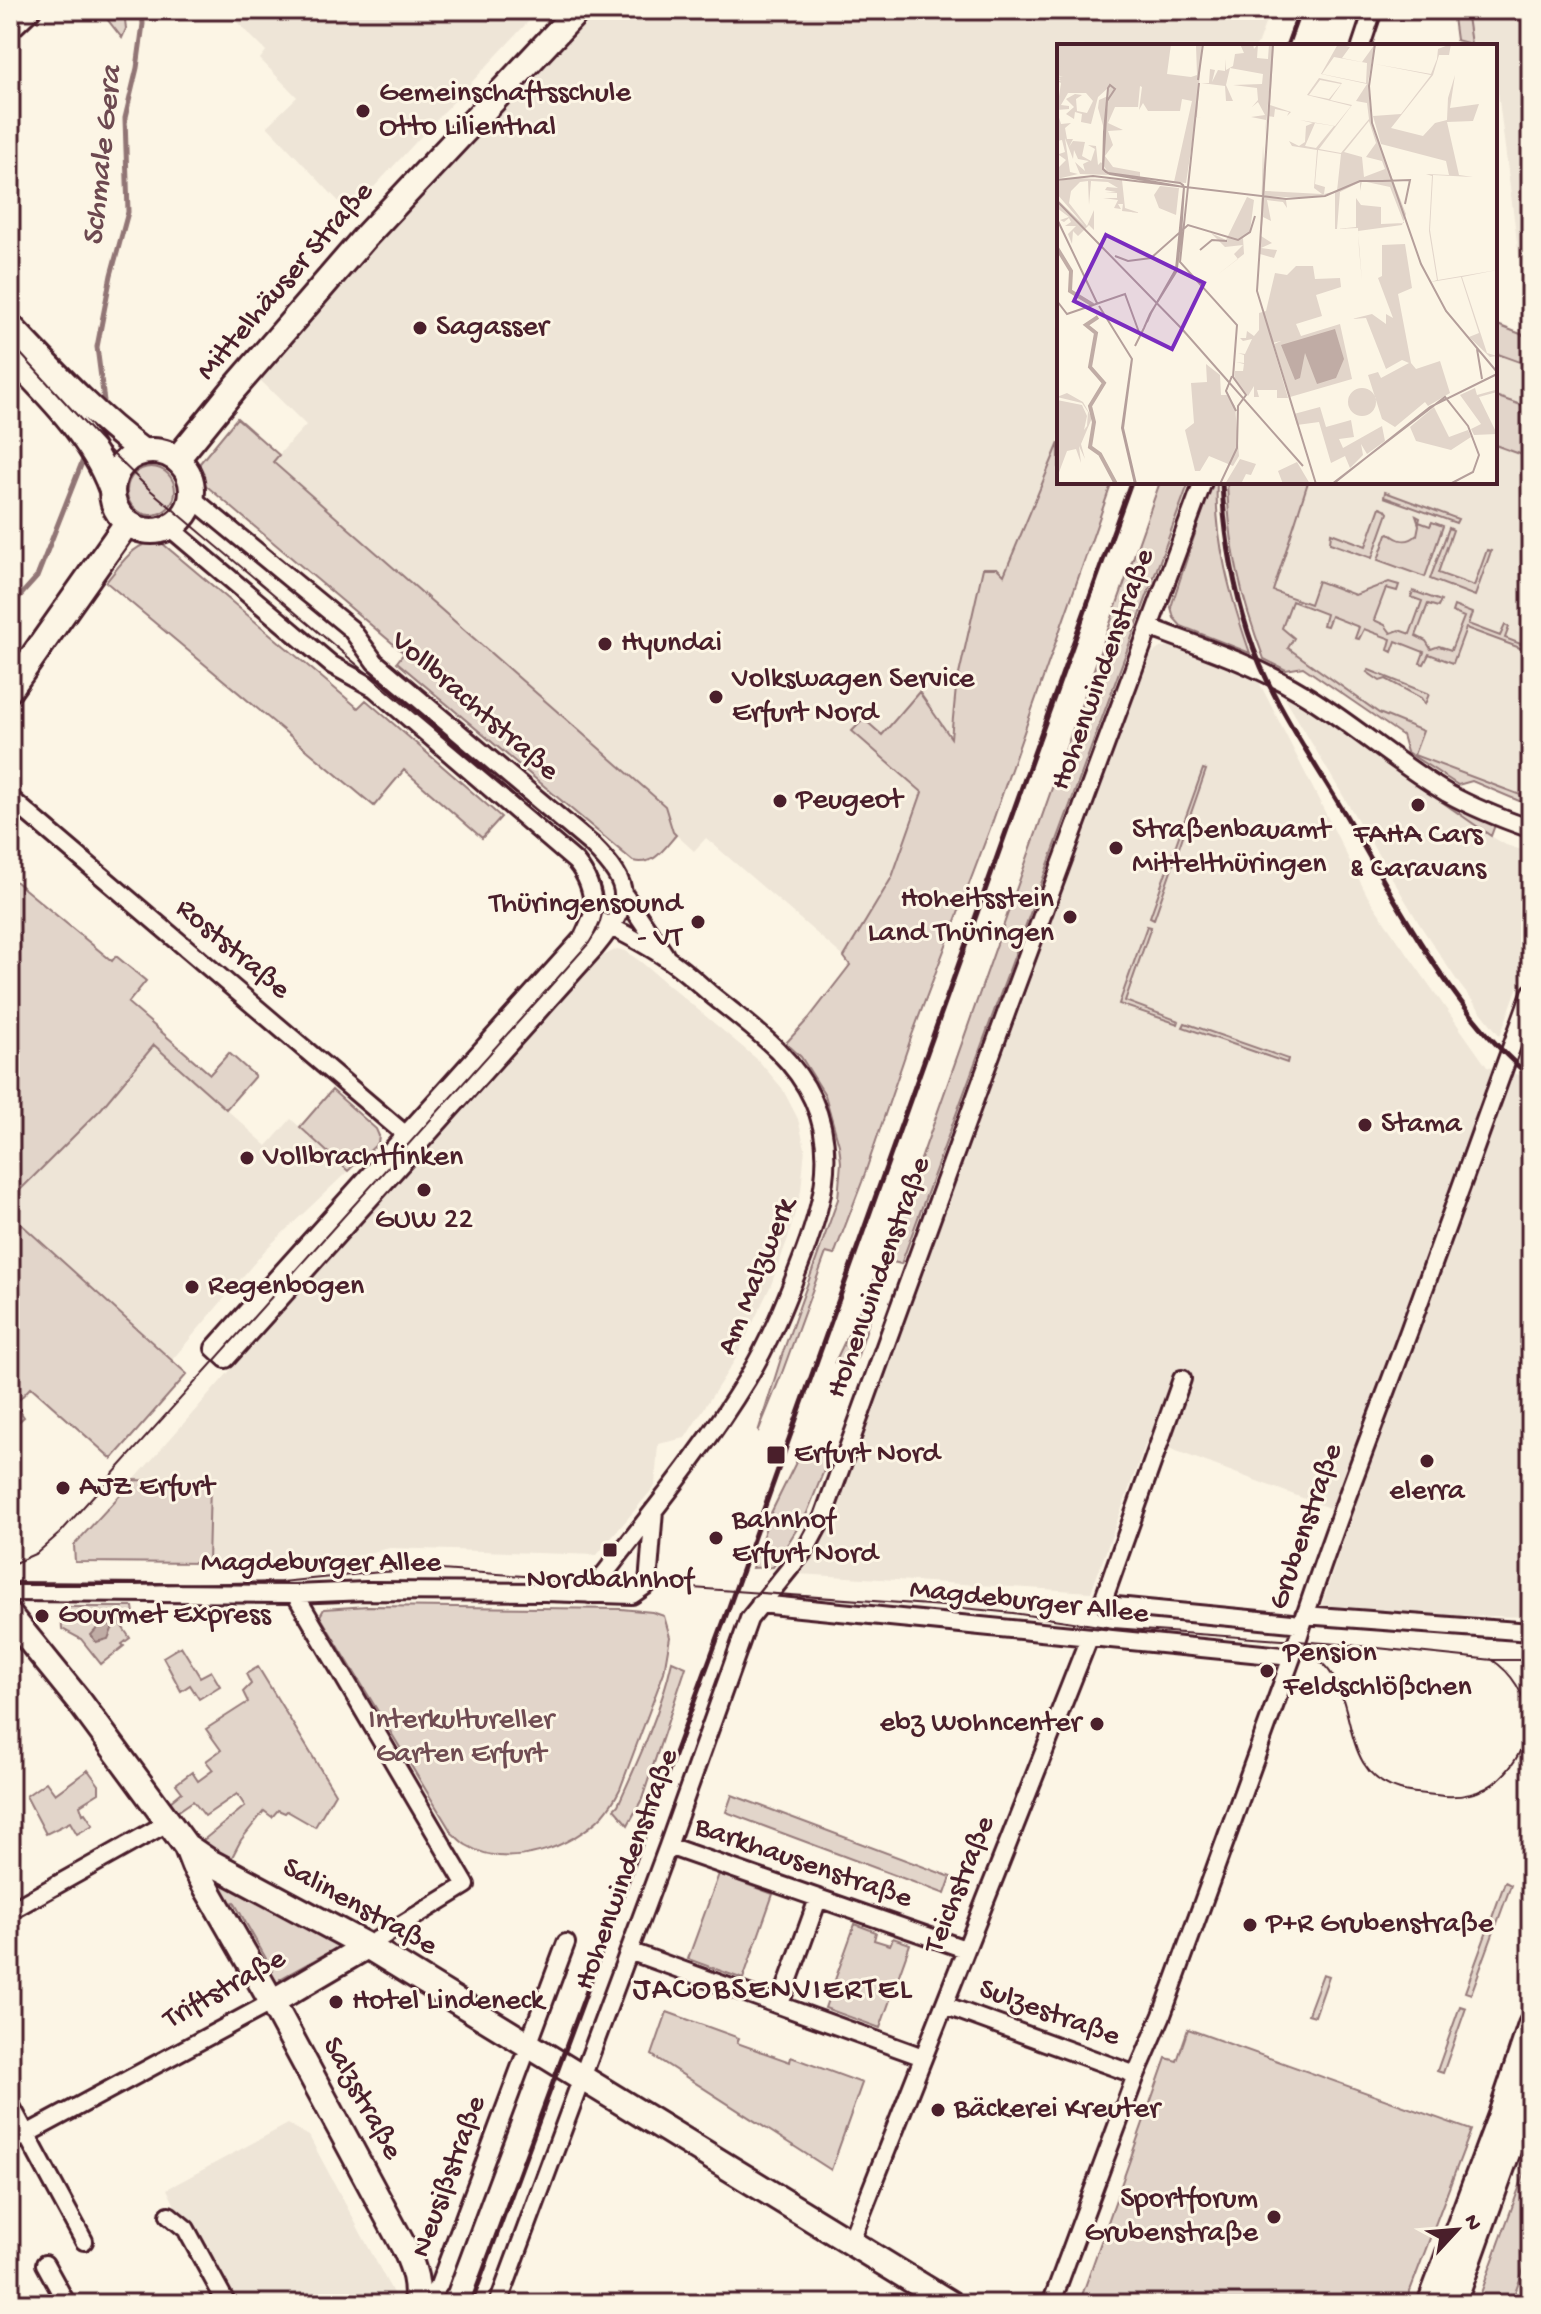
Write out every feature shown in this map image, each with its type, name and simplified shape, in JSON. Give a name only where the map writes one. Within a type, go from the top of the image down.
[{"type":"street","points":[[10,31],[32,10]]},
{"type":"street","name":"Mittelhäuser Straße","points":[[177,459],[365,237],[578,10]]},
{"type":"street","points":[[1362,44],[1373,10]]},
{"type":"street","points":[[10,326],[116,432],[142,451]]},
{"type":"street","points":[[10,355],[51,398],[82,438],[107,477],[118,513],[127,523],[148,531],[169,527],[182,518],[192,498],[190,477],[177,459],[155,450],[142,451],[121,463],[114,476],[107,477]]},
{"type":"street","name":"Hohenwindenstraße","points":[[498,2304],[749,1619],[807,1547],[823,1517],[1202,484]]},
{"type":"street","name":"Vollbrachtstraße","points":[[192,498],[351,629],[375,662],[592,845],[619,878],[625,896]]},
{"type":"street","points":[[10,689],[127,523]]},
{"type":"street","name":"Vollbrachtstraße","points":[[169,527],[332,665],[374,688],[576,862],[590,884],[594,907],[604,923]]},
{"type":"street","points":[[1151,628],[1223,654],[1282,682],[1446,792],[1531,829]]},
{"type":"street","name":"Roststraße","points":[[10,798],[412,1140]]},
{"type":"street","points":[[226,1359],[583,937],[621,911],[625,896]]},
{"type":"street","name":"Am Malzwerk","points":[[625,896],[667,958]]},
{"type":"street","points":[[412,1140],[595,948],[604,923]]},
{"type":"street","name":"Am Malzwerk","points":[[589,1594],[714,1430],[748,1377],[771,1333],[809,1240],[824,1191],[826,1168],[821,1121],[800,1075],[783,1055],[667,958],[604,923]]},
{"type":"street","name":"Grubenstraße","points":[[1051,2304],[1136,2075],[1162,2015],[1531,993]]},
{"type":"street","name":"Magdeburger Allee","points":[[1182,1379],[1103,1601],[1106,1605],[1303,1620],[1531,1632]]},
{"type":"street","name":"Magdeburger Allee","points":[[10,1592],[295,1594],[366,1591],[632,1595],[648,1584],[654,1510]]},
{"type":"street","name":"Triftstraße","points":[[10,2143],[272,2002],[466,1885],[295,1594]]},
{"type":"street","name":"Magdeburger Allee","points":[[760,1604],[1292,1657]]},
{"type":"street","name":"Salinenstraße","points":[[10,1616],[79,1701],[186,1846],[208,1861],[367,1946],[526,2052],[583,2078],[951,2304]]},
{"type":"street","name":"Teichstraße","points":[[850,2243],[1089,1638]]},
{"type":"street","points":[[10,1911],[169,1822]]},
{"type":"street","name":"Salzstraße","points":[[186,1846],[194,1866],[272,2002],[406,2251],[415,2272],[416,2302]]},
{"type":"street","name":"Barkhausenstraße","points":[[668,1846],[965,1949]]},
{"type":"street","points":[[780,2004],[818,1899]]},
{"type":"street","name":"Neusißstraße","points":[[416,2302],[427,2301],[439,2285],[566,1943]]},
{"type":"street","points":[[629,1951],[923,2057]]},
{"type":"street","name":"Sulzestraße","points":[[944,2005],[1136,2075]]},
{"type":"street","points":[[1430,2304],[1501,2115],[1531,2025]]},
{"type":"street","points":[[1453,2304],[1531,2086]]},
{"type":"street","points":[[10,2104],[84,2241]]},
{"type":"street","points":[[169,2215],[186,2229],[227,2304]]},
{"type":"street","points":[[45,2264],[67,2304]]},
{"type":"shaded area","name":"Gemeinschaftsschule Otto Lilienthal","points":[[225,10],[539,10],[359,203],[344,207],[267,126],[297,97],[260,59],[266,51]]},
{"type":"shaded area","points":[[594,10],[1270,10],[1258,44],[1057,44],[1057,484],[1061,484],[922,792],[892,877],[844,957],[706,838],[694,851],[673,832],[665,806],[272,462],[306,425],[255,375]]},
{"type":"shaded area","points":[[1452,10],[1531,10],[1531,800],[1414,756],[1406,736],[1333,682],[1259,639],[1230,484],[1497,484],[1497,325],[1529,336],[1497,85],[1497,44],[1471,44],[1456,40]]},
{"type":"shaded area","points":[[1183,647],[1256,676],[1368,897],[1487,1067],[1519,1075],[1531,1084],[1531,1617],[1406,1614],[1321,1607],[1343,1541],[1329,1508],[1147,1440],[1091,1592],[798,1574],[821,1543],[838,1506],[1145,666],[1150,655],[1160,648]]},
{"type":"shaded area","points":[[1280,690],[1484,832],[1506,845],[1531,853],[1531,950],[1500,1036],[1460,985],[1420,925]]},
{"type":"shaded area","points":[[617,949],[626,951],[641,962],[758,1060],[782,1088],[798,1119],[805,1148],[801,1191],[771,1285],[735,1360],[685,1438],[658,1444],[655,1486],[597,1555],[390,1548],[337,1560],[277,1564],[208,1563],[210,1483],[134,1480],[595,960]]},
{"type":"shaded area","points":[[154,1044],[267,1146],[291,1119],[348,1171],[267,1248],[172,1360],[10,1214],[10,1200],[101,1109]]},
{"type":"shaded area","points":[[104,1624],[113,1627],[108,1639],[96,1642],[91,1635]]},
{"type":"shaded area","points":[[288,2124],[309,2136],[394,2295],[392,2304],[227,2304],[167,2189]]},
{"type":"green space","points":[[100,10],[124,10],[126,29],[122,38]]},
{"type":"green space","points":[[1452,10],[1466,10],[1471,44],[1456,40]]},
{"type":"green space","points":[[1497,325],[1531,338],[1531,366],[1497,354]]},
{"type":"green space","points":[[1526,393],[1531,395],[1531,458],[1497,446],[1497,397],[1521,405]]},
{"type":"green space","points":[[237,418],[279,455],[273,462],[665,806],[676,835],[662,851],[647,861],[633,861],[397,662],[404,653],[203,483],[199,473],[200,463]]},
{"type":"green space","points":[[1057,448],[1057,484],[1111,484],[862,1182],[834,1255],[826,1253],[758,1432],[838,1199],[841,1162],[825,1095],[801,1057],[786,1043],[850,965],[844,957],[892,877],[922,792],[852,731],[864,719],[882,735],[919,692],[951,738],[956,688],[983,568],[997,568],[1004,575]]},
{"type":"green space","points":[[151,467],[160,468],[168,474],[174,482],[174,500],[168,508],[160,514],[151,515],[142,514],[134,508],[128,500],[127,491],[128,482],[134,474],[142,468]]},
{"type":"green space","points":[[1159,484],[1188,484],[901,1264],[889,1261],[857,1358],[835,1362],[890,1247]]},
{"type":"green space","points":[[1211,484],[1217,484],[1218,525],[1225,569],[1250,653],[1181,626],[1174,618],[1171,607]]},
{"type":"green space","points":[[1227,484],[1307,484],[1273,591],[1310,604],[1318,581],[1355,595],[1389,582],[1399,585],[1397,591],[1386,588],[1374,620],[1385,625],[1391,633],[1399,630],[1410,634],[1422,601],[1411,597],[1413,591],[1441,601],[1438,607],[1428,604],[1416,636],[1426,641],[1431,649],[1439,646],[1451,650],[1464,617],[1452,612],[1454,606],[1472,613],[1468,624],[1500,636],[1505,625],[1509,627],[1505,638],[1531,648],[1531,652],[1466,628],[1453,663],[1429,654],[1424,664],[1420,663],[1424,652],[1396,641],[1392,652],[1388,650],[1391,639],[1364,629],[1359,639],[1355,638],[1359,627],[1331,616],[1327,626],[1323,625],[1326,614],[1292,601],[1282,628],[1294,638],[1288,648],[1379,713],[1423,731],[1414,755],[1531,799],[1531,806],[1472,781],[1458,785],[1407,752],[1402,735],[1303,667],[1286,670],[1264,659],[1249,615],[1230,529]]},
{"type":"green space","points":[[1385,492],[1458,519],[1456,523],[1384,497]]},
{"type":"green space","points":[[1380,507],[1388,513],[1372,558],[1330,543],[1331,533],[1366,546]]},
{"type":"green space","points":[[1416,516],[1420,518],[1419,522],[1443,526],[1425,577],[1378,560],[1387,534],[1403,540],[1417,535],[1419,525]]},
{"type":"green space","points":[[1449,528],[1453,530],[1438,573],[1474,586],[1487,550],[1491,551],[1475,596],[1430,579]]},
{"type":"green space","points":[[148,543],[163,544],[358,708],[366,700],[501,817],[482,838],[404,770],[374,806],[106,582],[130,554]]},
{"type":"green space","points":[[1369,670],[1429,694],[1425,704],[1421,698],[1386,679],[1380,681],[1367,672]]},
{"type":"green space","points":[[1203,769],[1206,770],[1154,919],[1150,917]]},
{"type":"green space","points":[[1430,790],[1495,825],[1491,836],[1428,792]]},
{"type":"green space","points":[[10,877],[112,961],[116,956],[146,981],[128,1003],[210,1074],[229,1053],[255,1076],[226,1109],[154,1045],[101,1109],[10,1200]]},
{"type":"green space","points":[[1147,926],[1151,927],[1125,1001],[1179,1021],[1178,1024],[1119,1004]]},
{"type":"green space","points":[[1185,1023],[1288,1059],[1287,1063],[1183,1027]]},
{"type":"green space","points":[[332,1090],[376,1129],[379,1136],[378,1143],[348,1171],[300,1127]]},
{"type":"green space","points":[[10,1214],[187,1374],[112,1459],[31,1387],[15,1404],[24,1417],[10,1429]]},
{"type":"green space","points":[[804,1446],[830,1455],[807,1513],[773,1567],[752,1568],[770,1515]]},
{"type":"green space","points":[[134,1480],[210,1483],[208,1563],[75,1562],[74,1545]]},
{"type":"green space","name":"Interkultureller Garten Erfurt","points":[[368,1606],[621,1609],[664,1616],[670,1637],[664,1672],[620,1789],[603,1815],[590,1827],[557,1846],[520,1856],[483,1853],[466,1845],[452,1833],[320,1616],[324,1609]]},
{"type":"green space","points":[[61,1607],[133,1607],[134,1613],[119,1622],[130,1638],[101,1664],[81,1639],[62,1629]]},
{"type":"green space","points":[[181,1646],[200,1677],[211,1671],[220,1686],[199,1699],[190,1685],[181,1691],[163,1657]]},
{"type":"green space","points":[[672,1661],[686,1667],[642,1799],[628,1825],[614,1809],[649,1734]]},
{"type":"green space","points":[[258,1667],[335,1793],[315,1827],[287,1811],[278,1810],[272,1817],[264,1811],[241,1840],[231,1859],[201,1842],[245,1806],[237,1794],[205,1816],[193,1801],[177,1812],[170,1802],[182,1792],[176,1784],[192,1772],[198,1781],[213,1770],[206,1761],[221,1750],[206,1729],[248,1702],[243,1692],[251,1684],[246,1674]]},
{"type":"green space","points":[[88,1770],[99,1785],[99,1793],[80,1805],[93,1825],[77,1834],[70,1822],[46,1834],[26,1796],[46,1782],[55,1794]]},
{"type":"green space","points":[[732,1795],[951,1877],[945,1894],[726,1812]]},
{"type":"green space","points":[[719,1874],[773,1894],[743,1979],[688,1959]]},
{"type":"green space","points":[[212,1876],[243,1890],[242,1894],[329,1941],[332,1937],[341,1946],[342,1952],[333,1960],[329,1952],[280,1979],[283,1987],[277,1988],[266,1975],[273,1971],[234,1902],[227,1905]]},
{"type":"green space","points":[[1505,1882],[1511,1885],[1471,1994],[1465,1992]]},
{"type":"green space","points":[[855,1924],[876,1932],[874,1940],[890,1945],[893,1938],[910,1944],[880,2028],[825,2008]]},
{"type":"green space","points":[[1323,1974],[1329,1976],[1315,2016],[1308,2014]]},
{"type":"green space","points":[[1460,2006],[1466,2008],[1443,2073],[1437,2071]]},
{"type":"green space","points":[[667,2012],[739,2038],[737,2043],[790,2062],[791,2057],[862,2083],[831,2170],[652,2055]]},
{"type":"green space","name":"Sportforum Grubenstraße","points":[[1188,2029],[1471,2130],[1405,2304],[1079,2304],[1166,2058],[1177,2061]]},
{"type":"green space","points":[[1531,2155],[1531,2249],[1511,2304],[1477,2304]]},
{"type":"waterway","name":"Schmale Gera","points":[[104,401],[97,347],[111,275],[128,212],[125,118],[137,68],[142,10]]},
{"type":"waterway","name":"Schmale Gera","points":[[10,607],[37,577],[83,460]]},
{"type":"tram line","points":[[10,342],[149,489],[580,853],[600,886],[603,908],[589,943],[60,1533],[37,1553],[10,1565]]},
{"type":"tram line","points":[[10,1585],[281,1582],[381,1572],[441,1570],[943,1606],[1113,1628],[1339,1644],[1493,1660],[1531,1660]]},
{"type":"tram line","points":[[1293,1646],[1317,1659],[1335,1680],[1358,1752],[1367,1768],[1380,1781],[1400,1790],[1444,1796],[1470,1794],[1493,1784],[1511,1767],[1523,1745],[1527,1720],[1524,1701],[1511,1678],[1491,1659]]},
{"type":"railway","points":[[1288,44],[1300,10]]},
{"type":"railway","points":[[471,2304],[725,1618],[1130,484]]},
{"type":"railway","points":[[1222,484],[1227,539],[1238,595],[1266,679],[1426,952],[1475,1020],[1502,1051],[1531,1077]]},
{"type":"place","name":"Gemeinschaftsschule Otto Lilienthal","points":[[363,111]]},
{"type":"place","name":"Sagasser","points":[[420,328]]},
{"type":"place","name":"Hyundai","points":[[605,644]]},
{"type":"place","name":"Volkswagen Service Erfurt Nord","points":[[716,697]]},
{"type":"place","name":"Peugeot","points":[[780,801]]},
{"type":"place","name":"FAHA Cars & Caravans","points":[[1418,805]]},
{"type":"place","name":"Straßenbauamt Mittelthüringen","points":[[1116,848]]},
{"type":"place","name":"Hoheitsstein Land Thüringen","points":[[1070,917]]},
{"type":"place","name":"Thüringensound - VT","points":[[698,922]]},
{"type":"place","name":"Stama","points":[[1365,1125]]},
{"type":"place","name":"Vollbrachtfinken","points":[[247,1158]]},
{"type":"place","name":"GUW 22","points":[[424,1190]]},
{"type":"place","name":"Regenbogen","points":[[192,1287]]},
{"type":"place","name":"Erfurt Nord","points":[[776,1455]]},
{"type":"place","name":"elerra","points":[[1427,1461]]},
{"type":"place","name":"AJZ Erfurt","points":[[63,1488]]},
{"type":"place","name":"Bahnhof Erfurt Nord","points":[[716,1538]]},
{"type":"place","name":"Nordbahnhof","points":[[610,1550]]},
{"type":"place","name":"Gourmet Express","points":[[42,1616]]},
{"type":"place","name":"Pension Feldschlößchen","points":[[1267,1671]]},
{"type":"place","name":"ebz Wohncenter","points":[[1097,1724]]},
{"type":"place","name":"P+R Grubenstraße","points":[[1250,1925]]},
{"type":"place","name":"Hotel Lindeneck","points":[[336,2002]]},
{"type":"place","name":"Bäckerei Kreuter","points":[[938,2110]]},
{"type":"place","name":"Sportforum Grubenstraße","points":[[1274,2217]]},
{"type":"district","name":"JACOBSENVIERTEL","points":[[773,1991]]}]
